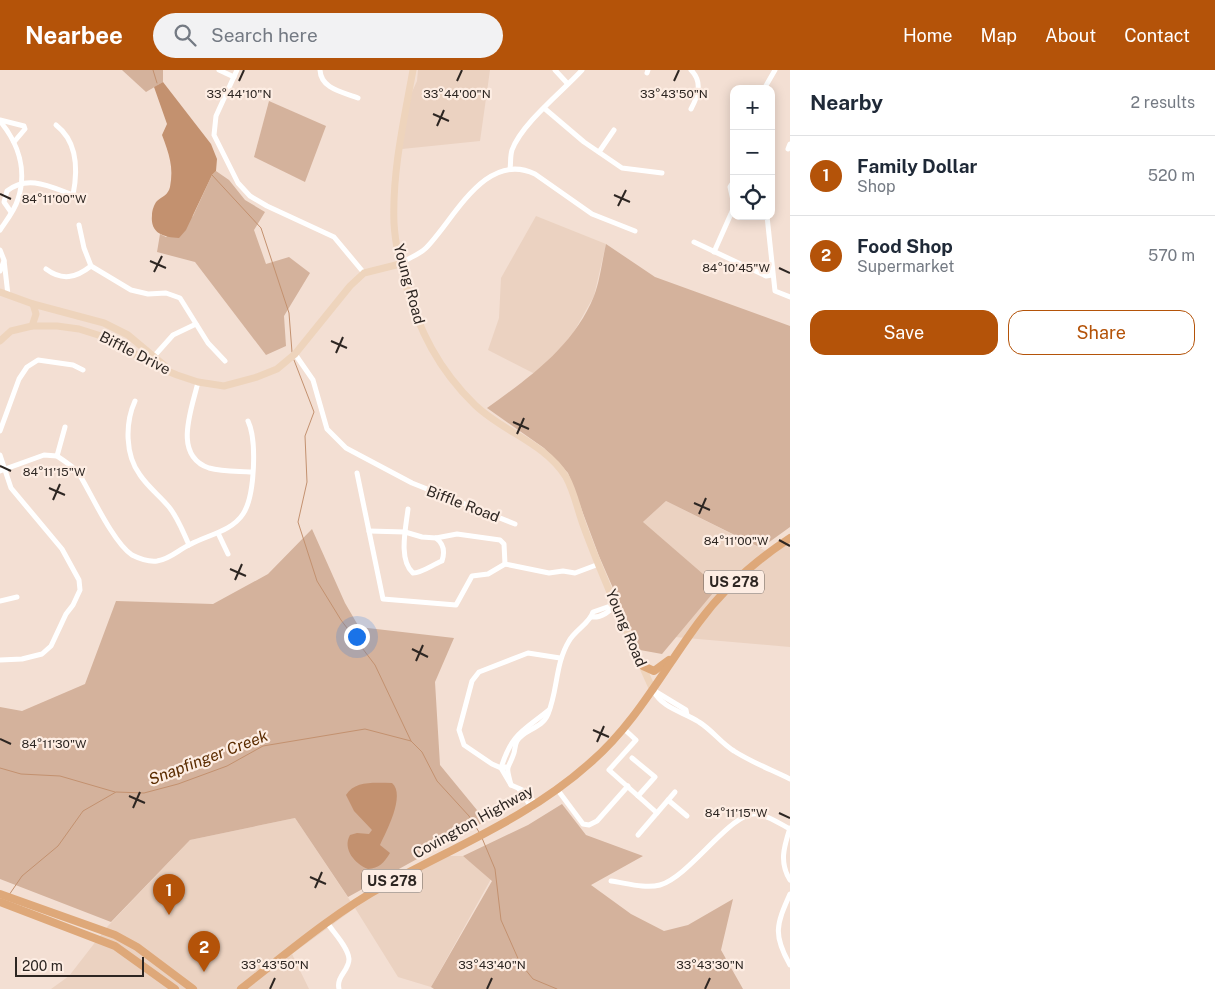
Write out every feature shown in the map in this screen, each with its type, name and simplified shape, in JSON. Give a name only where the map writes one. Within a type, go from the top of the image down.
[{"type":"main road","name":"Covington Highway","points":[[241,989],[384,885],[499,827],[534,806],[592,762],[623,728],[699,622],[735,581],[761,558],[790,538]]},
{"type":"main road","points":[[642,666],[654,671],[673,659]]},
{"type":"main road","points":[[0,894],[22,907],[115,946],[175,989]]},
{"type":"main road","points":[[0,902],[114,935],[137,948],[193,989]]},
{"type":"street","points":[[219,70],[234,77]]},
{"type":"street","points":[[237,70],[216,116],[214,135],[238,183],[250,196],[266,206],[334,237],[364,274]]},
{"type":"street","points":[[320,70],[320,76],[327,85],[358,98]]},
{"type":"street","name":"Young Road","points":[[413,70],[400,143],[394,224],[400,264],[414,313],[424,337],[440,365],[460,390],[483,413],[503,428],[539,449],[558,467],[572,490],[585,530],[652,690]]},
{"type":"street","points":[[555,70],[567,84]]},
{"type":"street","points":[[510,170],[512,150],[544,108],[582,70]]},
{"type":"street","points":[[691,70],[698,82],[699,92],[691,109]]},
{"type":"street","points":[[766,85],[775,70]]},
{"type":"street","points":[[544,108],[622,168],[662,173]]},
{"type":"street","points":[[0,121],[24,126],[25,129],[14,142]]},
{"type":"street","points":[[0,121],[14,142],[21,158],[18,200],[0,230]]},
{"type":"street","points":[[11,212],[4,202],[5,195],[11,187],[27,182],[37,182],[73,195],[77,176],[72,147],[66,133],[56,125]]},
{"type":"street","points":[[599,152],[614,130]]},
{"type":"street","points":[[400,264],[426,248],[475,188],[492,176],[510,170],[527,170],[592,214],[635,231]]},
{"type":"street","points":[[714,252],[730,215]]},
{"type":"street","points":[[767,220],[775,291],[790,297]]},
{"type":"street","points":[[79,226],[84,248],[91,266],[131,290],[148,294],[166,293],[180,298],[208,343],[225,361]]},
{"type":"street","points":[[694,242],[766,276],[772,275],[772,271]]},
{"type":"street","points":[[0,250],[5,261],[8,295]]},
{"type":"street","points":[[0,271],[5,261]]},
{"type":"street","name":"Biffle Drive","points":[[0,341],[11,331],[32,326],[56,326],[98,333],[177,375],[198,382],[224,386],[257,377],[277,369],[295,354],[350,286],[364,274],[400,264]]},
{"type":"street","points":[[46,269],[59,277],[71,277],[91,266]]},
{"type":"street","points":[[0,292],[33,304],[36,314],[32,326]]},
{"type":"street","name":"Biffle Drive","points":[[33,304],[104,323],[128,335],[150,360]]},
{"type":"street","points":[[150,360],[173,335],[196,324]]},
{"type":"street","name":"Biffle Road","points":[[295,354],[304,363],[313,380],[331,434],[346,448],[412,484],[515,524]]},
{"type":"street","points":[[0,431],[20,379],[27,367],[38,360],[73,365],[83,370]]},
{"type":"street","points":[[198,382],[186,434],[190,452],[197,460],[208,467],[252,472]]},
{"type":"street","points":[[135,401],[130,415],[128,430],[131,457],[138,474],[176,517],[189,544]]},
{"type":"street","points":[[2,470],[44,456],[58,456],[82,477],[94,505],[132,554],[143,560],[159,561],[171,557],[189,544],[218,533],[233,524],[243,514],[248,504],[252,472],[253,443],[252,431],[248,421]]},
{"type":"street","points":[[58,456],[65,428]]},
{"type":"street","points":[[0,454],[2,470],[11,488],[26,504],[67,557],[79,580],[80,590],[52,646],[42,654],[22,659],[0,660]]},
{"type":"street","points":[[357,473],[383,599],[456,604],[472,576],[488,574],[505,564],[549,573],[563,571],[575,573],[599,564]]},
{"type":"street","points":[[408,509],[405,532],[408,569],[413,573],[420,573],[442,561],[442,542],[436,538]]},
{"type":"street","points":[[369,531],[405,532],[436,538],[457,534],[500,540],[504,544],[505,564]]},
{"type":"street","points":[[218,533],[228,554]]},
{"type":"street","points":[[0,601],[17,597]]},
{"type":"street","points":[[534,806],[527,792],[511,785],[504,767],[514,738],[522,729],[550,710],[553,704],[560,658],[571,637],[592,617],[594,612],[603,611],[616,604]]},
{"type":"street","points":[[590,606],[592,617]]},
{"type":"street","points":[[504,767],[492,764],[464,744],[459,730],[472,681],[479,672],[528,653],[560,658]]},
{"type":"street","points":[[652,690],[686,710],[687,715],[714,732],[735,752],[790,779]]},
{"type":"street","points":[[623,728],[636,740],[609,770],[656,813]]},
{"type":"street","points":[[632,758],[655,776],[638,796]]},
{"type":"street","points":[[557,789],[582,824],[590,825],[597,821],[628,786]]},
{"type":"street","points":[[638,835],[675,792]]},
{"type":"street","points":[[668,800],[687,816]]},
{"type":"street","points":[[611,881],[644,886],[663,884],[693,863],[743,816],[759,814],[790,829],[783,854],[783,864],[790,880]]},
{"type":"street","points":[[790,894],[780,917],[777,937],[790,965]]},
{"type":"street","points":[[328,924],[347,952],[349,959],[338,982],[339,989]]},
{"type":"shaded area","points":[[122,70],[163,70],[163,82],[146,92]]},
{"type":"shaded area","points":[[418,70],[490,70],[480,141],[402,149],[408,101],[417,81]]},
{"type":"shaded area","points":[[163,82],[211,144],[217,159],[216,171],[212,175],[186,230],[179,238],[168,237],[159,233],[153,226],[152,221],[154,206],[168,192],[171,180],[170,161],[162,135],[167,124],[154,87]]},
{"type":"shaded area","points":[[269,101],[326,126],[305,182],[254,157]]},
{"type":"shaded area","points":[[216,171],[229,180],[245,200],[265,212],[254,230],[266,264],[289,257],[310,273],[284,316],[286,346],[266,355],[195,262],[157,252],[160,234],[166,237],[193,216],[212,175]]},
{"type":"shaded area","points":[[536,216],[606,244],[594,296],[571,337],[535,374],[488,350],[499,318],[501,278]]},
{"type":"shaded area","points":[[606,244],[655,277],[790,326],[790,527],[761,548],[666,501],[643,522],[718,587],[662,654],[640,650],[599,556],[568,473],[544,448],[487,408],[549,360],[575,330],[594,296]]},
{"type":"shaded area","points":[[666,501],[770,553],[790,542],[790,647],[675,637],[643,522]]},
{"type":"shaded area","points":[[312,529],[345,603],[359,627],[454,638],[435,682],[440,765],[486,821],[348,897],[295,818],[190,840],[111,922],[0,879],[0,707],[22,711],[85,684],[116,601],[213,604],[268,574]]},
{"type":"shaded area","points":[[392,783],[396,789],[396,804],[394,814],[380,845],[390,853],[381,864],[368,869],[354,860],[349,851],[348,840],[350,835],[357,833],[369,834],[372,830],[354,811],[346,795],[350,790],[360,785]]},
{"type":"shaded area","points":[[562,804],[586,835],[643,856],[591,885],[631,914],[664,931],[688,925],[733,899],[721,950],[743,989],[434,989],[431,987],[492,881],[463,856],[528,825]]},
{"type":"shaded area","points":[[295,818],[355,908],[292,954],[309,989],[51,989],[69,976],[107,927],[190,840]]},
{"type":"shaded area","points":[[442,856],[463,856],[491,879],[431,987],[398,977],[355,908],[378,892]]},
{"type":"waterway","points":[[153,70],[157,83]]},
{"type":"waterway","points":[[212,175],[261,228],[289,313],[292,352]]},
{"type":"waterway","points":[[294,360],[314,412],[305,436],[307,482],[298,522],[317,581],[341,620],[375,665],[411,741]]},
{"type":"waterway","name":"Snapfinger Creek","points":[[9,895],[22,876],[58,846],[83,811],[116,792],[144,793],[178,784],[227,766],[263,746],[365,729],[411,741],[422,752],[437,781],[469,816],[479,832]]},
{"type":"waterway","points":[[0,768],[21,774],[60,776],[115,792]]},
{"type":"waterway","name":"Snapfinger Creek","points":[[482,838],[495,869],[501,920],[520,963],[533,979],[557,989]]},
{"type":"place","name":"Family Dollar","points":[[169,915]]},
{"type":"place","name":"Food Shop","points":[[204,972]]}]
